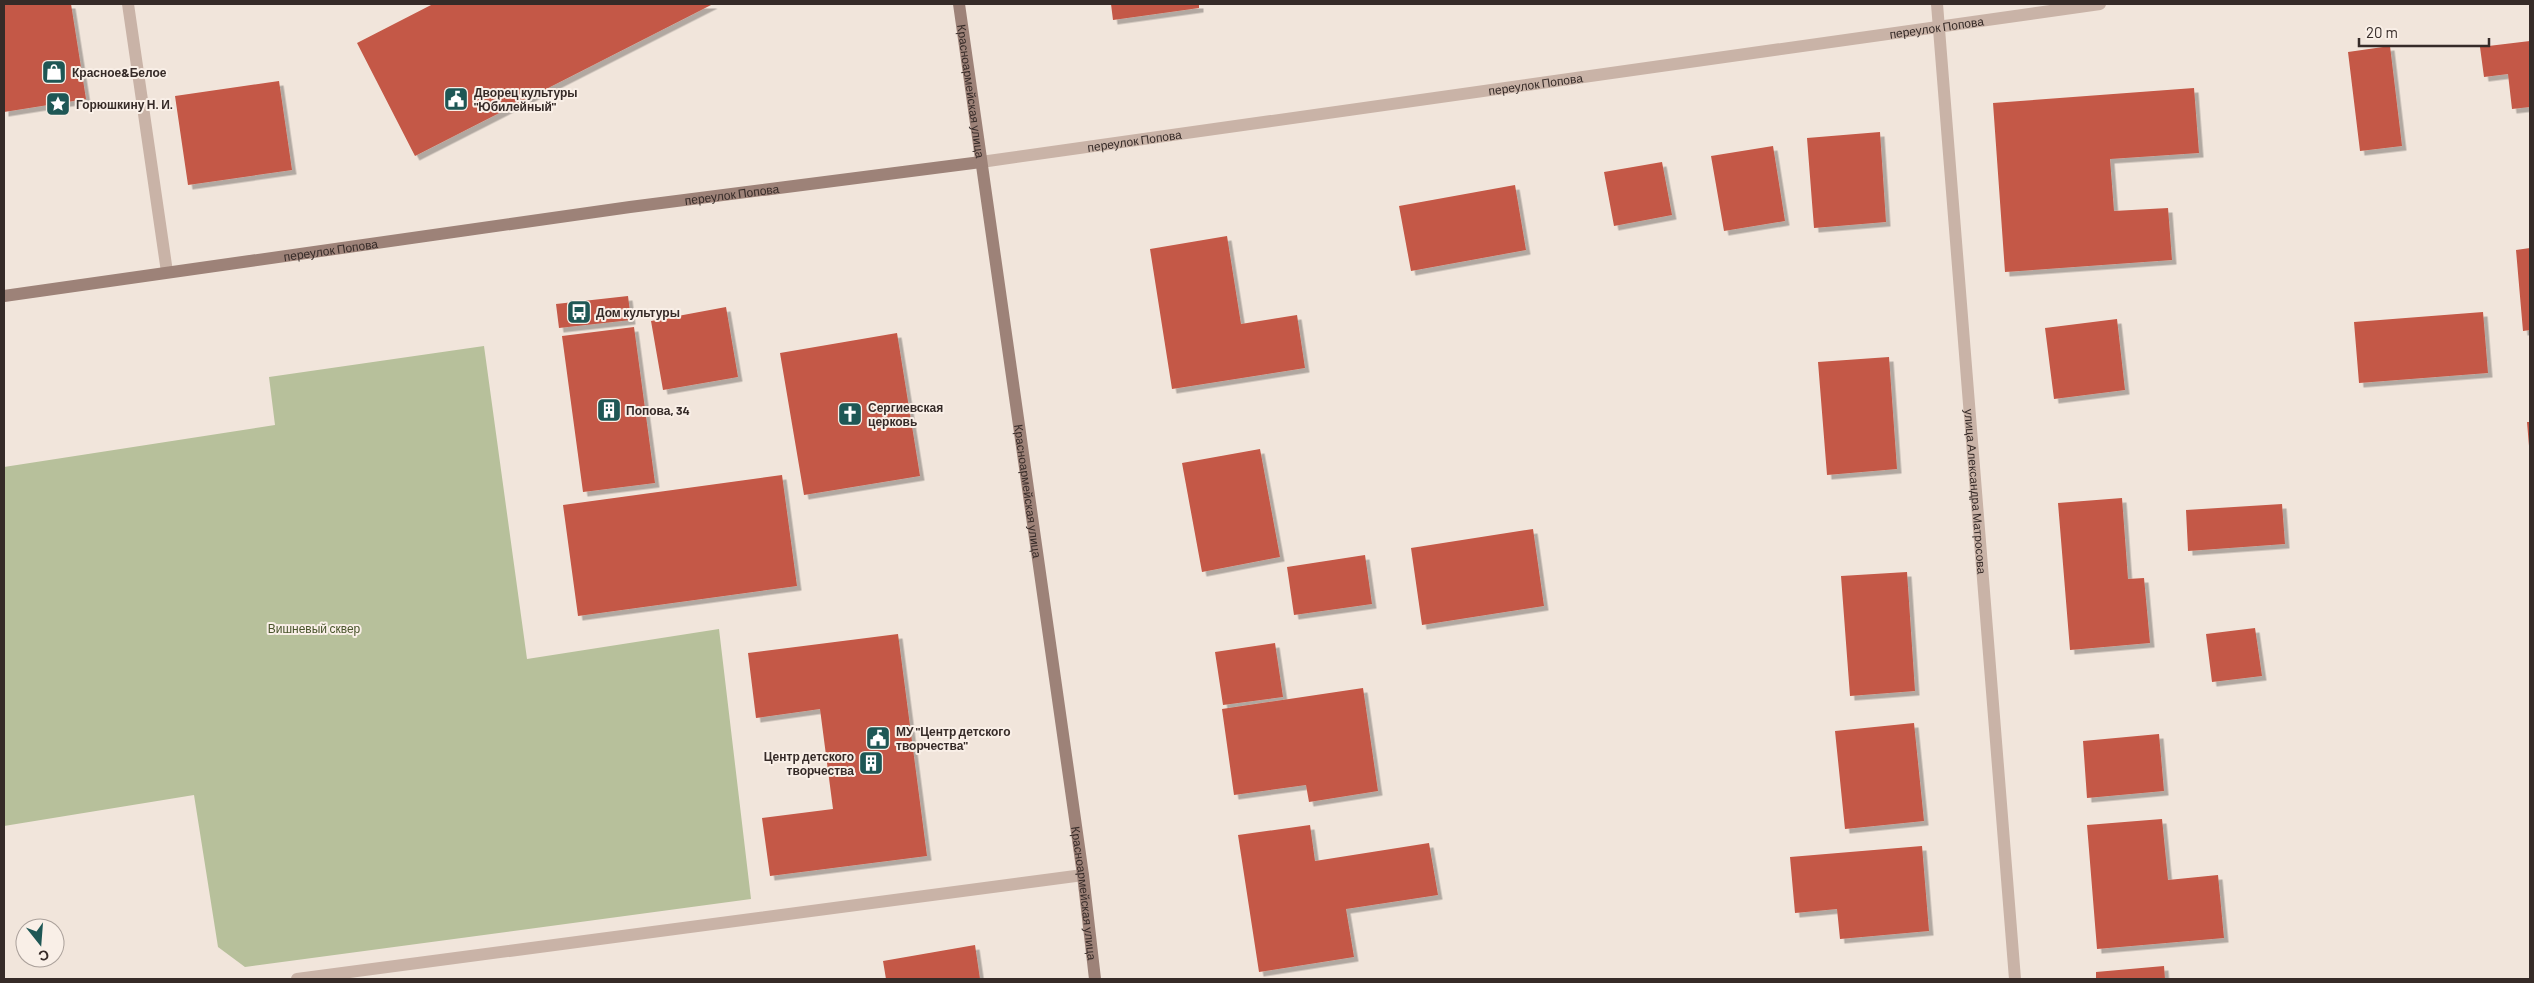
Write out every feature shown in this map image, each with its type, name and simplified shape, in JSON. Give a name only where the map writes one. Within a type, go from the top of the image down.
[{"type":"main road","name":"Красноармейская улица","points":[[959,4],[1083,876],[1095,979]]},
{"type":"main road","name":"переулок Попова","points":[[4,296],[630,207],[981,162]]},
{"type":"street","points":[[128,4],[167,272]]},
{"type":"street","name":"улица Александра Матросова","points":[[1937,4],[2015,979]]},
{"type":"street","name":"переулок Попова","points":[[981,162],[2100,4]]},
{"type":"street","points":[[297,979],[1083,876]]},
{"type":"green space","name":"Вишневый сквер","points":[[484,346],[527,659],[719,629],[751,899],[245,967],[218,947],[194,795],[4,826],[4,467],[275,425],[269,377]]},
{"type":"building","points":[[4,4],[71,4],[86,99],[4,112]]},
{"type":"building","name":"Дворец культуры \"Юбилейный\"","points":[[433,4],[713,4],[415,156],[357,43]]},
{"type":"building","points":[[1111,4],[1199,4],[1199,8],[1113,20]]},
{"type":"building","points":[[2530,41],[2530,107],[2512,109],[2508,74],[2484,77],[2480,47]]},
{"type":"building","points":[[2390,46],[2402,146],[2360,151],[2348,52]]},
{"type":"building","points":[[279,81],[292,170],[188,185],[175,96]]},
{"type":"building","points":[[2194,88],[2199,153],[2110,159],[2114,211],[2168,208],[2172,260],[2005,272],[1993,103]]},
{"type":"building","points":[[1880,132],[1886,222],[1814,228],[1807,138]]},
{"type":"building","points":[[1773,146],[1785,221],[1724,231],[1711,156]]},
{"type":"building","points":[[1662,162],[1672,215],[1614,226],[1604,172]]},
{"type":"building","points":[[1515,185],[1526,250],[1411,271],[1399,206]]},
{"type":"building","points":[[1227,236],[1241,324],[1297,315],[1305,368],[1172,389],[1150,249]]},
{"type":"building","points":[[2530,248],[2530,330],[2523,331],[2516,250]]},
{"type":"building","points":[[628,296],[631,320],[559,328],[556,304]]},
{"type":"building","points":[[726,307],[738,377],[663,390],[651,321]]},
{"type":"building","points":[[2483,312],[2488,373],[2359,383],[2354,322]]},
{"type":"building","points":[[2117,319],[2125,390],[2054,399],[2045,328]]},
{"type":"building","name":"Попова, 34","points":[[634,327],[655,483],[583,492],[562,336]]},
{"type":"building","name":"Сергиевская церковь","points":[[897,333],[920,476],[804,495],[780,353]]},
{"type":"building","points":[[1889,357],[1897,469],[1827,475],[1818,362]]},
{"type":"building","points":[[2527,422],[2530,422],[2530,446],[2529,446]]},
{"type":"building","points":[[1260,449],[1280,557],[1202,572],[1182,463]]},
{"type":"building","points":[[782,475],[797,586],[578,616],[563,505]]},
{"type":"building","points":[[2122,498],[2128,579],[2144,578],[2150,643],[2070,650],[2058,503]]},
{"type":"building","points":[[2282,504],[2285,544],[2188,551],[2186,510]]},
{"type":"building","points":[[1533,529],[1544,606],[1422,625],[1411,548]]},
{"type":"building","points":[[1365,555],[1372,604],[1294,615],[1287,567]]},
{"type":"building","points":[[1907,572],[1915,691],[1850,696],[1841,576]]},
{"type":"building","points":[[2255,628],[2262,676],[2212,682],[2206,634]]},
{"type":"building","name":"Центр детского творчества","points":[[898,634],[927,856],[770,876],[762,818],[833,809],[820,709],[756,718],[748,653]]},
{"type":"building","points":[[1275,643],[1283,697],[1223,705],[1215,652]]},
{"type":"building","points":[[1363,688],[1378,791],[1309,802],[1306,785],[1234,795],[1222,709]]},
{"type":"building","points":[[1914,723],[1924,821],[1845,829],[1835,731]]},
{"type":"building","points":[[2159,734],[2164,791],[2087,798],[2083,741]]},
{"type":"building","points":[[2162,819],[2168,880],[2218,875],[2224,938],[2097,949],[2087,825]]},
{"type":"building","points":[[1310,825],[1315,861],[1429,843],[1438,895],[1346,909],[1354,957],[1259,972],[1238,835]]},
{"type":"building","points":[[1922,846],[1929,931],[1840,939],[1837,909],[1795,913],[1790,857]]},
{"type":"building","points":[[975,945],[980,979],[886,979],[883,961]]},
{"type":"building","points":[[2164,966],[2165,979],[2096,979],[2096,972]]},
{"type":"place","name":"Красное&Белое","points":[[54,72]]},
{"type":"place","name":"Дворец культуры \"Юбилейный\"","points":[[456,99]]},
{"type":"place","name":"Горюшкину Н. И.","points":[[58,104]]},
{"type":"place","name":"Дом культуры","points":[[579,312]]},
{"type":"place","name":"Попова, 34","points":[[609,410]]},
{"type":"place","name":"Сергиевская церковь","points":[[850,414]]},
{"type":"place","name":"МУ \"Центр детского творчества\"","points":[[878,738]]},
{"type":"place","name":"Центр детского творчества","points":[[871,763]]}]
